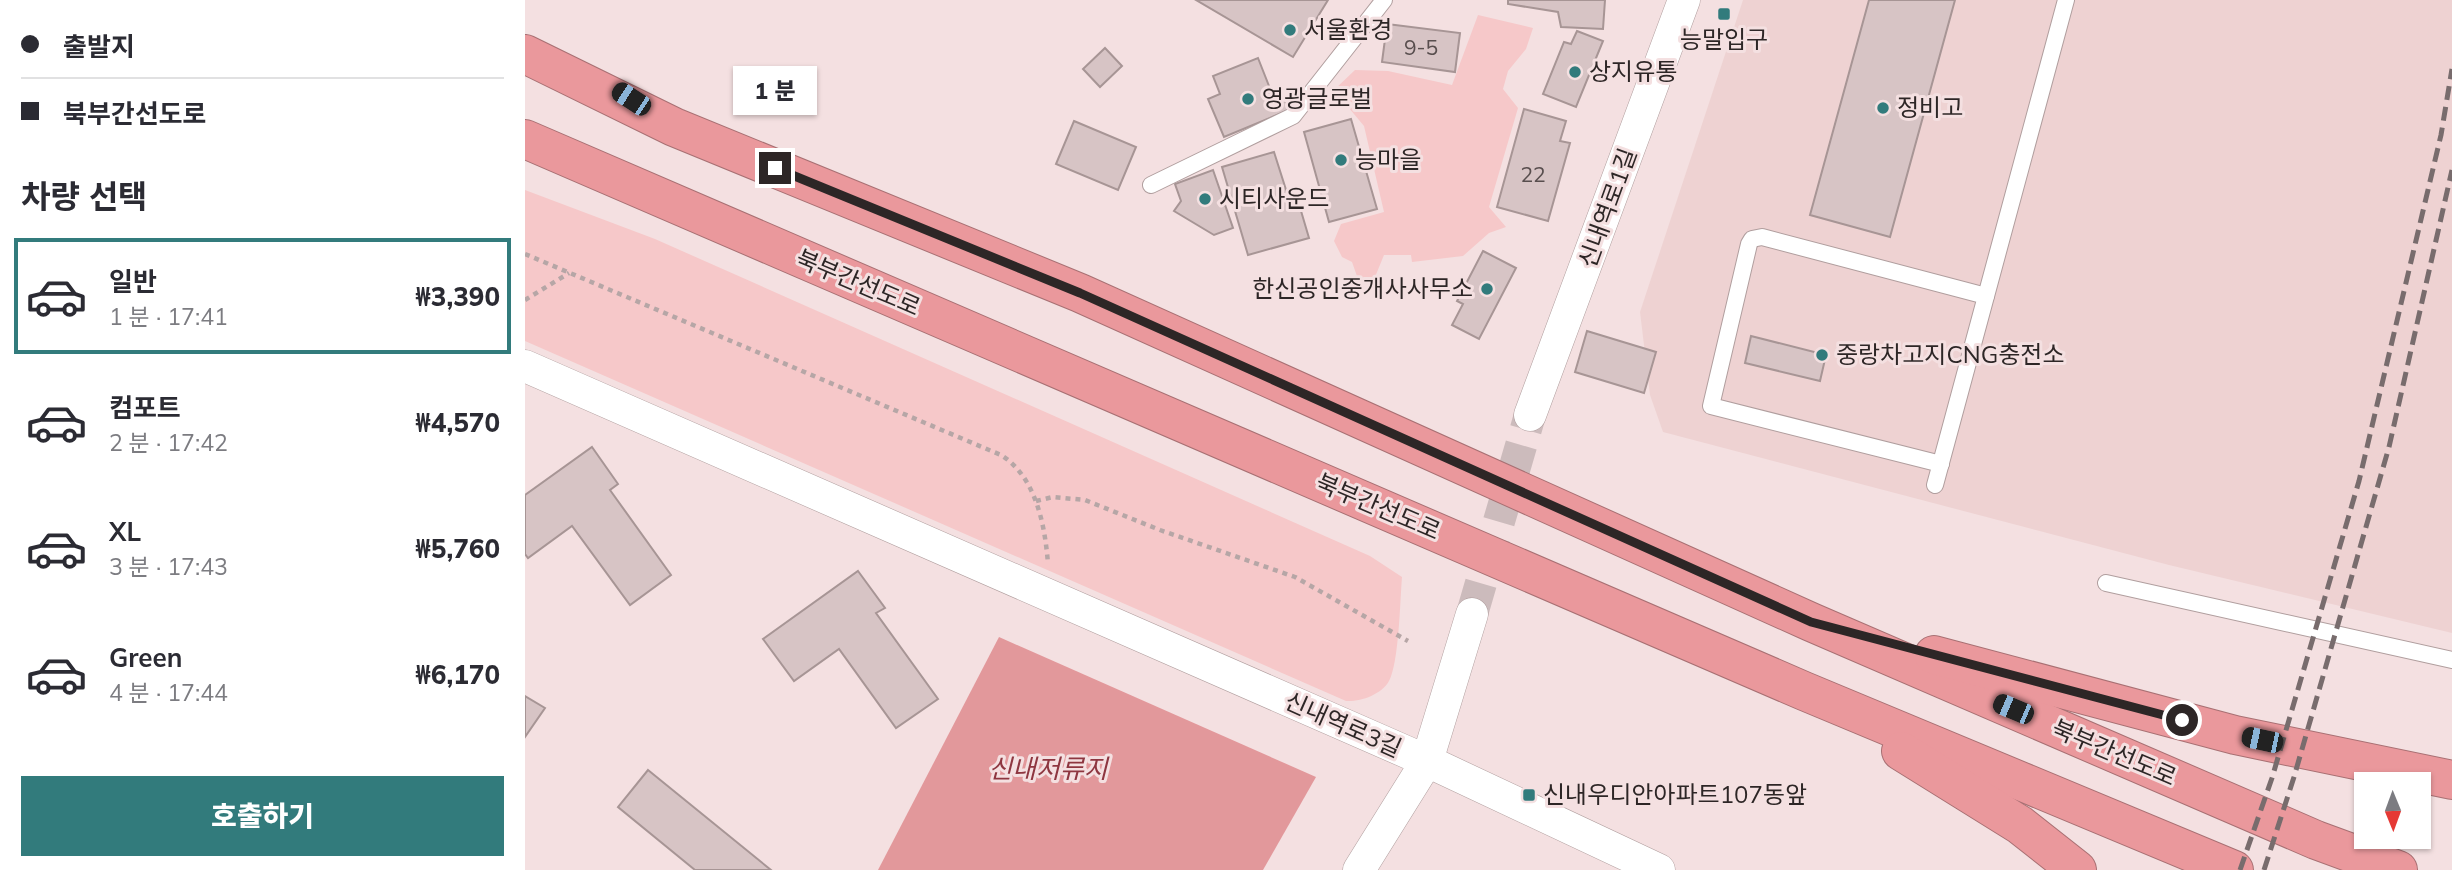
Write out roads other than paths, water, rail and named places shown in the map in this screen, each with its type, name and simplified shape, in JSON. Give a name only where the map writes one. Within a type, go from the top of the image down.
[{"type":"highway","points":[[525,31],[674,127]]},
{"type":"highway","name":"북부간선도로","points":[[525,54],[674,127],[1080,293],[1811,622],[2316,840],[2398,870]]},
{"type":"highway","name":"북부간선도로","points":[[525,139],[1804,691],[2234,870]]},
{"type":"highway","points":[[1811,622],[2235,735],[2452,779]]},
{"type":"highway","points":[[1804,691],[2020,825],[2077,870]]},
{"type":"street","name":"신내역로1길","points":[[1530,415],[1684,0]]},
{"type":"street","name":"신내역로3길","points":[[525,366],[1037,581],[1659,870]]},
{"type":"street","points":[[1359,870],[1427,761],[1472,614]]},
{"type":"lane","points":[[1151,185],[1293,116],[1384,0]]},
{"type":"lane","points":[[1935,485],[2066,0]]},
{"type":"lane","points":[[1941,464],[1711,406],[1749,244],[1752,239],[1762,237],[1986,296]]},
{"type":"lane","points":[[2106,583],[2452,660]]},
{"type":"water","name":"신내저류지","points":[[999,637],[1316,777],[1263,870],[878,870]]},
{"type":"tunnel","points":[[1472,614],[1530,415]]},
{"type":"railway","points":[[2240,870],[2272,778],[2359,481],[2441,135],[2452,69]]},
{"type":"railway","points":[[2264,870],[2294,777],[2389,447],[2452,170]]},
{"type":"place","name":"능말입구","points":[[1724,14]]},
{"type":"place","name":"서울환경","points":[[1290,30]]},
{"type":"place","name":"상지유통","points":[[1575,72]]},
{"type":"place","name":"영광글로벌","points":[[1248,99]]},
{"type":"place","name":"정비고","points":[[1883,108]]},
{"type":"place","name":"능마을","points":[[1341,160]]},
{"type":"place","name":"시티사운드","points":[[1205,199]]},
{"type":"place","name":"한신공인중개사사무소","points":[[1487,289]]},
{"type":"place","name":"중랑차고지CNG충전소","points":[[1822,355]]},
{"type":"place","name":"신내우디안아파트107동앞","points":[[1529,795]]}]
